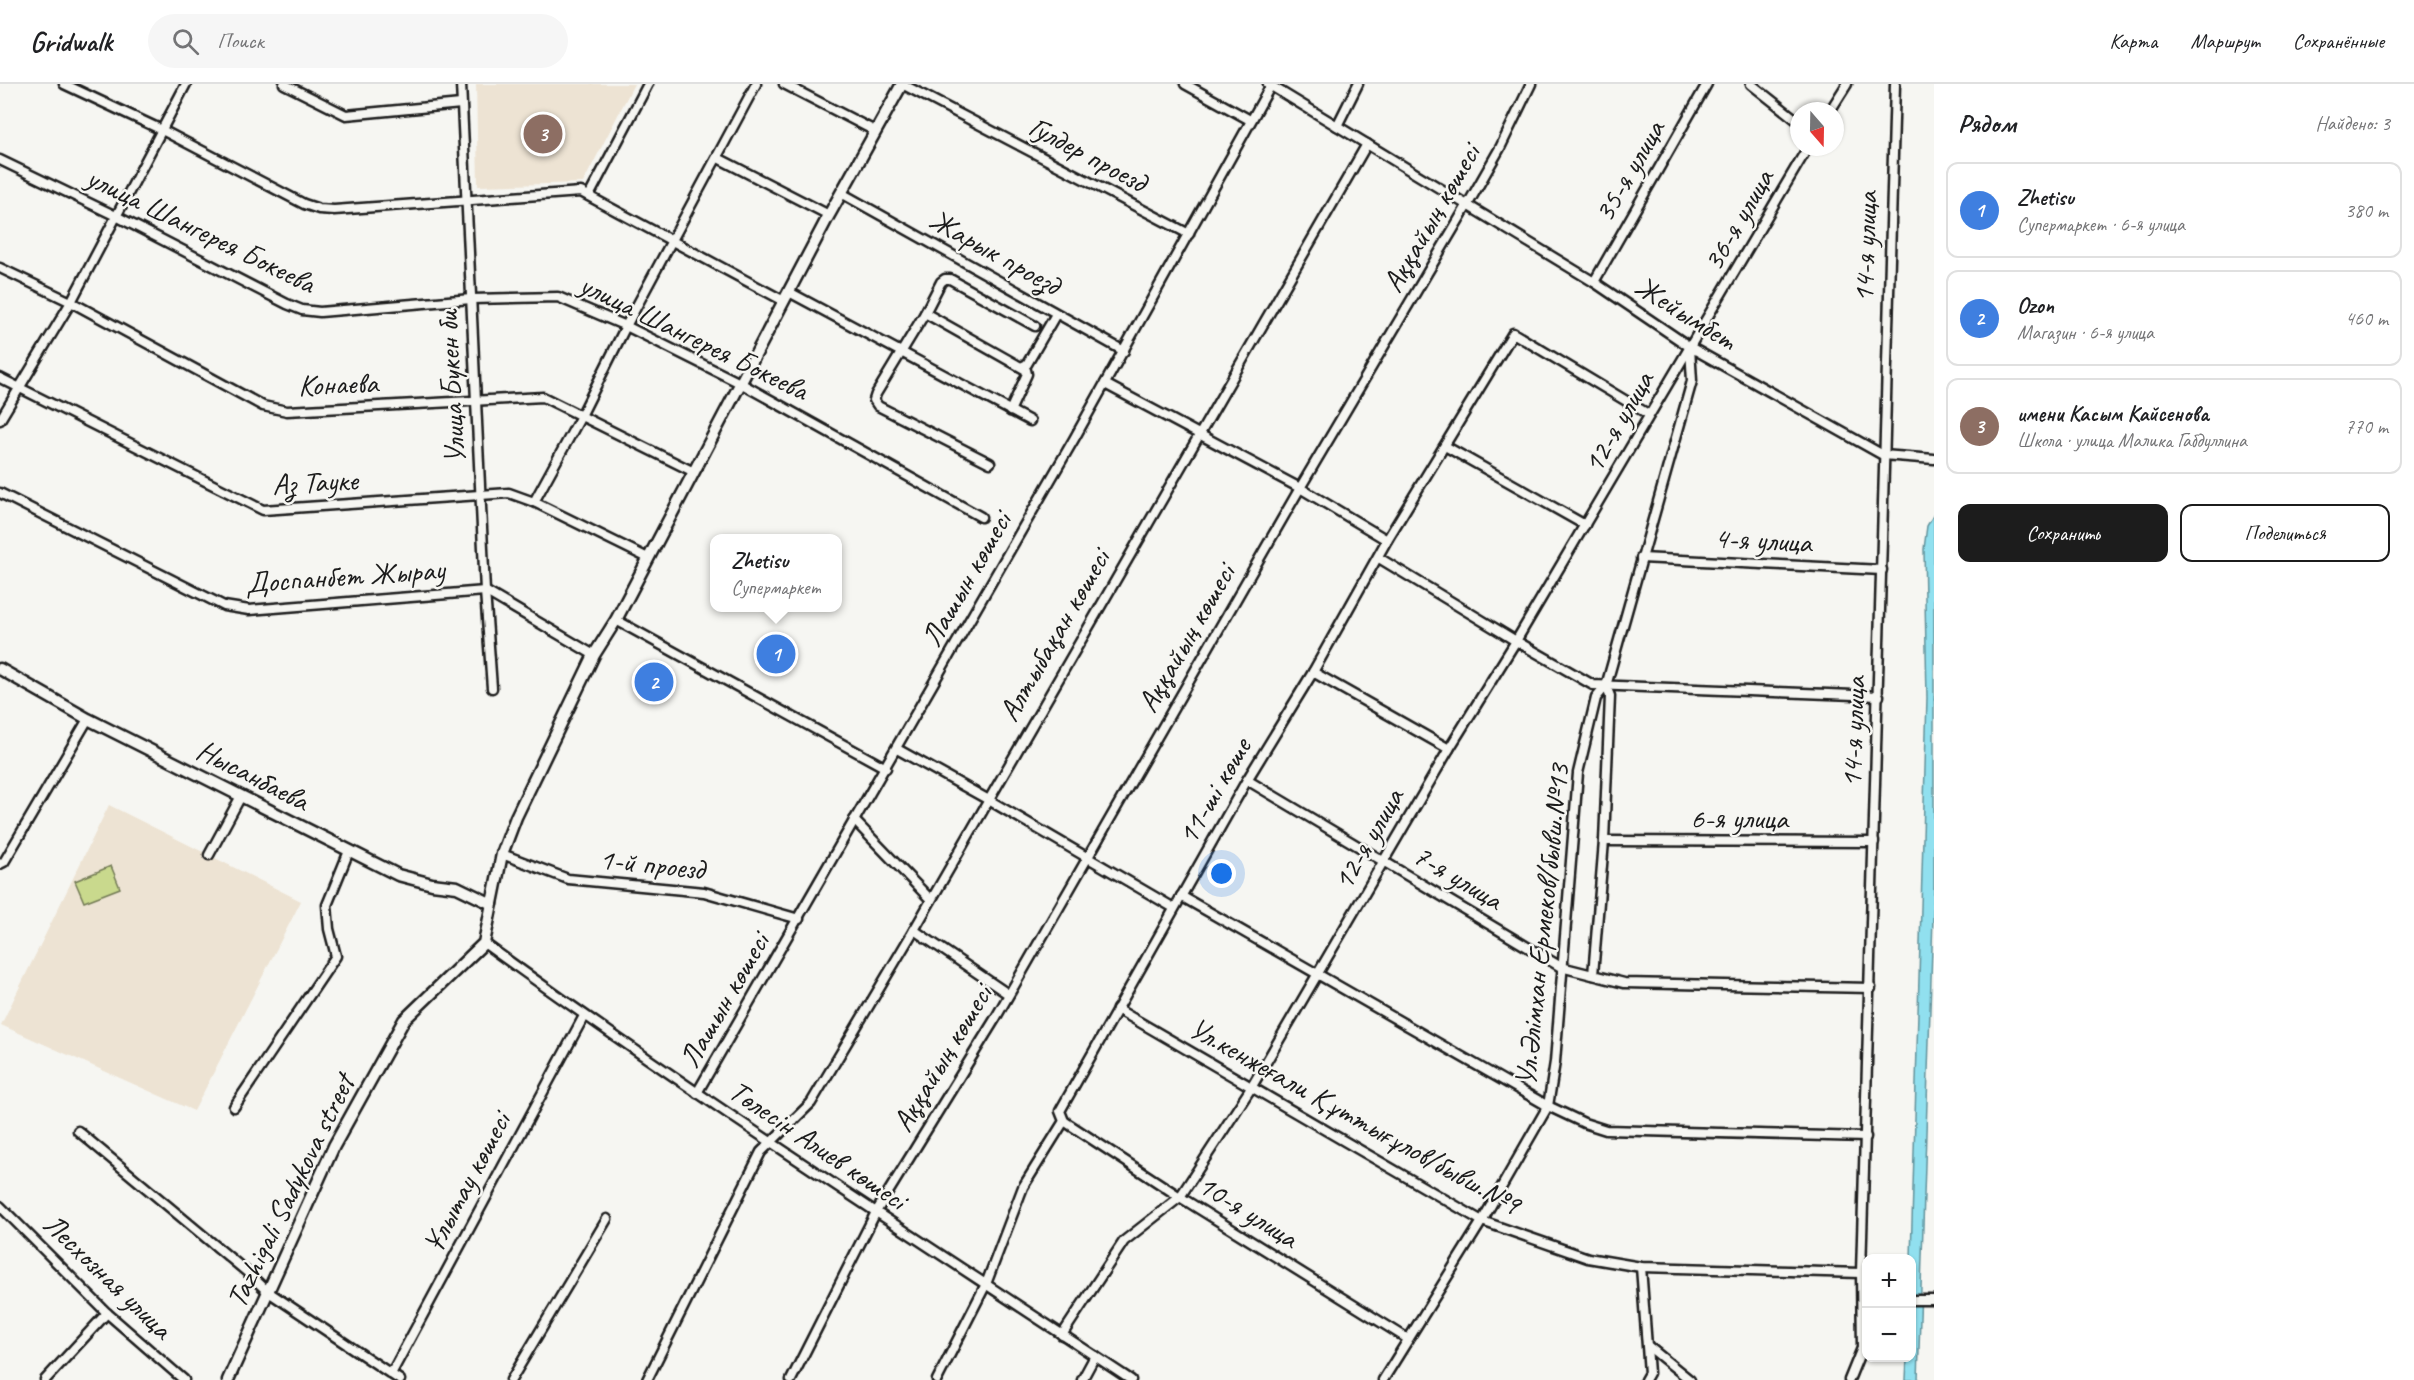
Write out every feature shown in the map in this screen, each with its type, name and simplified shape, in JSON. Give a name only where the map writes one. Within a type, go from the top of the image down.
[{"type":"street","points":[[64,84],[162,130],[304,204],[320,209],[334,210],[577,191],[673,242],[901,352],[1030,421]]},
{"type":"street","points":[[0,420],[71,302],[186,84]]},
{"type":"street","points":[[284,84],[346,115],[462,104]]},
{"type":"street","name":"Улица Букен би","points":[[461,84],[480,494],[492,688]]},
{"type":"street","points":[[589,196],[648,84]]},
{"type":"street","points":[[534,502],[756,84]]},
{"type":"street","points":[[784,84],[875,131]]},
{"type":"street","points":[[484,942],[502,854],[516,817],[594,655],[616,620],[829,215],[843,194],[902,84]]},
{"type":"street","name":"Гулдер проезд","points":[[902,84],[1189,234]]},
{"type":"street","points":[[1185,84],[1250,120]]},
{"type":"street","points":[[1337,126],[1358,84]]},
{"type":"street","name":"Аққайың көшесі","points":[[791,1380],[876,1212],[1008,994],[1300,488],[1468,204],[1500,148],[1531,84]]},
{"type":"street","name":"35-я улица","points":[[1594,282],[1707,84]]},
{"type":"street","points":[[1751,84],[1790,116]]},
{"type":"street","points":[[1836,102],[1847,84]]},
{"type":"street","name":"14-я улица","points":[[1863,1254],[1895,84]]},
{"type":"street","name":"Лашын көшесі","points":[[697,1093],[1124,351],[1270,85]]},
{"type":"street","name":"Жейымбет","points":[[1270,85],[1594,282],[1690,347],[1883,455]]},
{"type":"street","name":"Алтыбақан көшесі","points":[[646,1380],[761,1152],[811,1103],[914,930],[987,799],[1366,144]]},
{"type":"street","name":"36-я улица","points":[[1690,347],[1803,156]]},
{"type":"street","points":[[718,158],[829,215]]},
{"type":"street","name":"улица Шангерея Бокеева","points":[[0,160],[302,310],[320,312],[471,299],[553,296],[626,326],[742,384],[981,517]]},
{"type":"street","name":"Жарык проезд","points":[[843,194],[1124,351]]},
{"type":"street","name":"Конаева","points":[[0,268],[71,302],[263,406],[277,410],[543,397],[694,472]]},
{"type":"street","points":[[990,463],[878,406],[874,400],[941,282],[945,279],[950,279],[1035,326]]},
{"type":"street","points":[[925,313],[1023,366],[1027,374],[1010,411]]},
{"type":"street","points":[[1023,366],[1027,364],[1056,314]]},
{"type":"street","name":"11-ші көше","points":[[937,1380],[986,1284],[1023,1187],[1064,1121],[1060,1111],[1247,780],[1313,672],[1387,540],[1514,333],[1648,414]]},
{"type":"street","name":"12-я улица","points":[[1062,1335],[1124,1241],[1180,1197],[1251,1088],[1449,749],[1516,641],[1648,414],[1690,347]]},
{"type":"street","name":"Ул.Әлімхан Ермеков/бывш.№13","points":[[1383,1380],[1482,1221],[1548,1106],[1555,1062],[1578,773],[1596,698],[1606,686],[1692,381],[1690,347]]},
{"type":"street","name":"Аз Тауке","points":[[0,378],[263,510],[509,493],[534,502],[648,558]]},
{"type":"street","points":[[1105,384],[1300,488],[1387,540]]},
{"type":"street","points":[[1445,446],[1585,525]]},
{"type":"street","points":[[1883,455],[1934,459]]},
{"type":"street","name":"Доспанбет Жырау","points":[[0,493],[224,606],[249,610],[485,591],[594,655]]},
{"type":"street","points":[[1378,558],[1593,685],[1879,696]]},
{"type":"street","name":"4-я улица","points":[[1641,558],[1882,570]]},
{"type":"street","points":[[616,620],[886,768]]},
{"type":"street","name":"Нысанбаева","points":[[0,669],[88,719],[398,875],[432,884],[457,887],[492,904]]},
{"type":"street","points":[[1313,672],[1449,749]]},
{"type":"street","name":"Ул.Әлімхан Ермеков/бывш.№13","points":[[1593,975],[1604,841],[1610,696],[1606,686]]},
{"type":"street","points":[[0,864],[4,862],[88,719]]},
{"type":"street","points":[[897,749],[1174,908]]},
{"type":"street","name":"7-я улица","points":[[1247,780],[1561,967],[1624,983],[1871,988]]},
{"type":"street","points":[[209,855],[241,796]]},
{"type":"street","points":[[854,820],[931,900]]},
{"type":"street","name":"6-я улица","points":[[1604,841],[1874,842]]},
{"type":"street","points":[[234,1107],[336,956],[329,929],[327,905],[349,850]]},
{"type":"street","name":"1-й проезд","points":[[502,854],[568,879],[704,892],[799,919]]},
{"type":"street","points":[[1181,897],[1548,1106],[1584,1123],[1606,1130],[1866,1137]]},
{"type":"street","points":[[914,930],[1008,994]]},
{"type":"street","name":"Төлесін Алиев көшесі","points":[[484,942],[584,1016],[697,1093],[1131,1380]]},
{"type":"street","name":"Tazhigali Sadykova street","points":[[228,1380],[334,1146],[400,1025],[484,942]]},
{"type":"street","name":"Ул.кенжеғали Құттығұлов/бывш.№9","points":[[1117,1010],[1482,1221],[1588,1258],[1641,1267],[1862,1272]]},
{"type":"street","name":"Ұлытау көшесi","points":[[391,1374],[584,1016]]},
{"type":"street","name":"10-я улица","points":[[1064,1121],[1180,1197],[1408,1339]]},
{"type":"street","points":[[78,1131],[267,1291],[400,1380]]},
{"type":"street","name":"Лесхозная улица","points":[[0,1206],[107,1313],[184,1380]]},
{"type":"street","points":[[511,1380],[607,1219]]},
{"type":"street","points":[[1641,1267],[1649,1373],[1645,1380]]},
{"type":"street","points":[[1916,1300],[1933,1300]]},
{"type":"street","name":"14-я улица","points":[[1850,1380],[1862,1348],[1864,1308]]},
{"type":"street","points":[[45,1380],[107,1313]]},
{"type":"street","points":[[1648,1346],[1690,1380]]},
{"type":"street","points":[[1082,1380],[1095,1356]]},
{"type":"shaded area","points":[[476,84],[634,84],[583,183],[478,186]]},
{"type":"shaded area","points":[[109,805],[301,901],[194,1111],[1,1025]]},
{"type":"green space","points":[[111,866],[120,888],[84,902],[75,881]]},
{"type":"water","points":[[1934,514],[1934,886],[1918,1380],[1906,1380],[1907,1362],[1916,1362],[1916,1254],[1911,1254],[1927,698],[1924,549],[1927,526]]},
{"type":"place","name":"имени Касым Кайсенова","points":[[543,134]]},
{"type":"place","name":"Zhetisu","points":[[776,654]]},
{"type":"place","name":"Ozon","points":[[654,682]]}]
